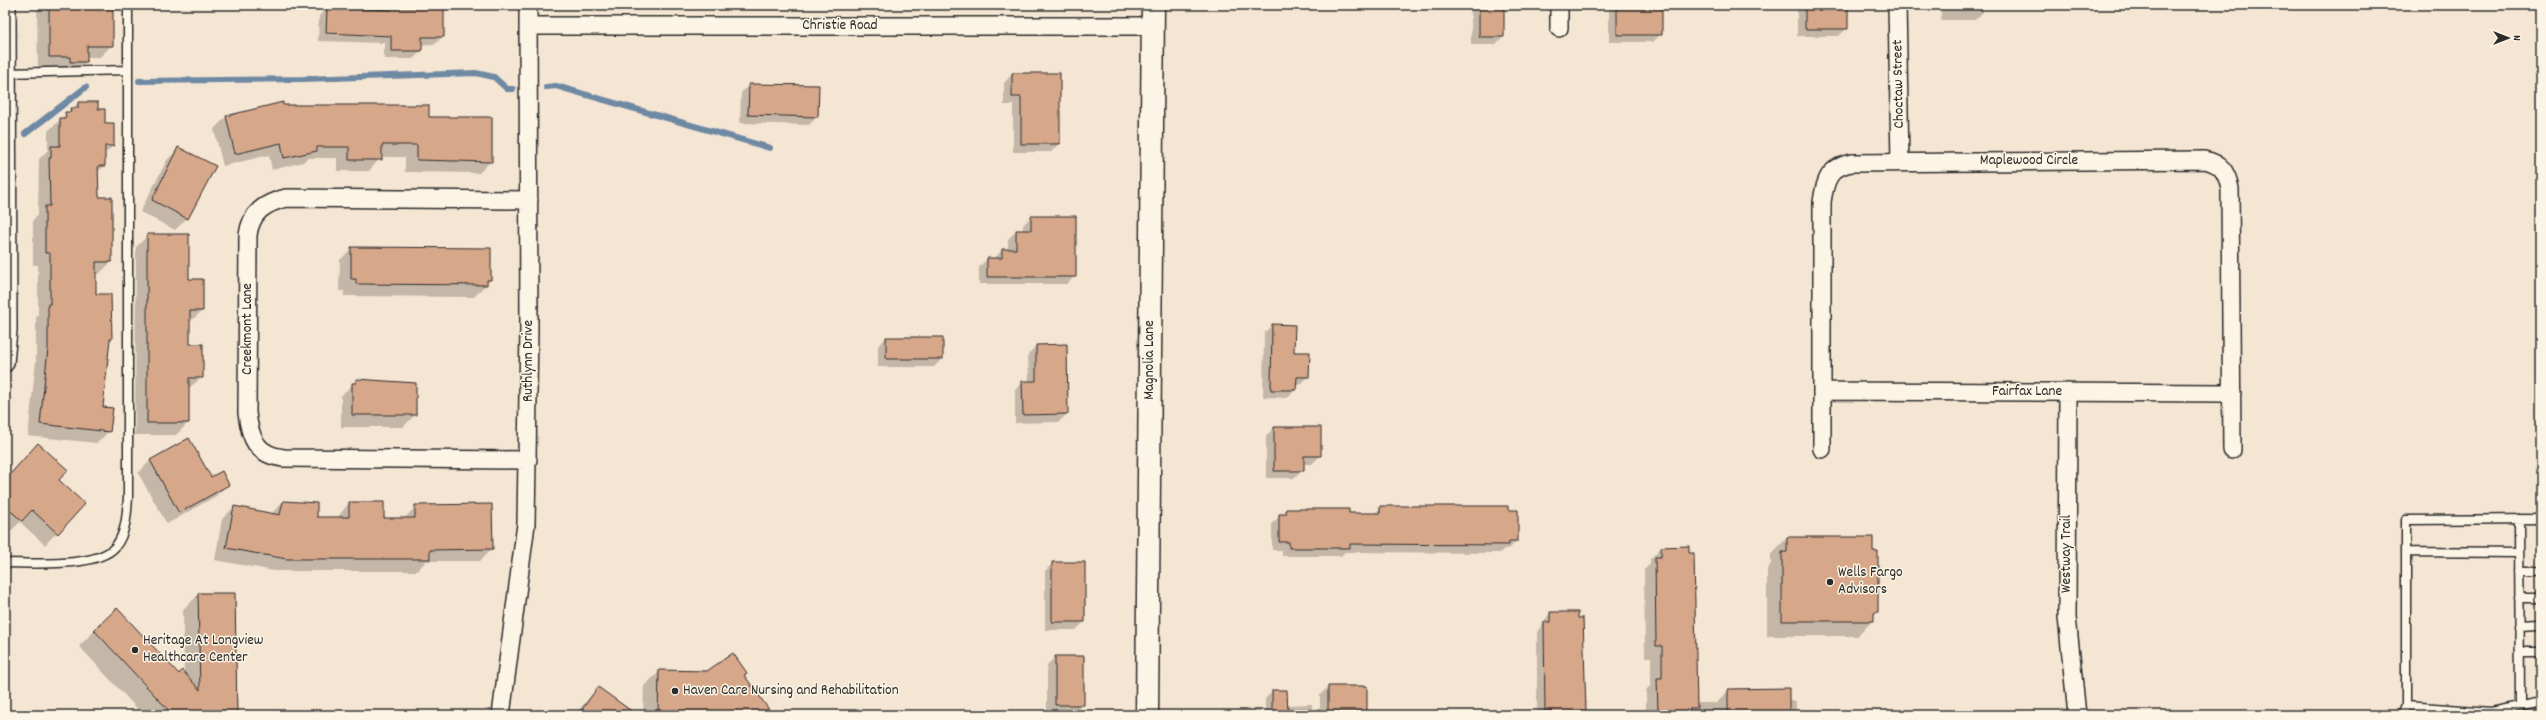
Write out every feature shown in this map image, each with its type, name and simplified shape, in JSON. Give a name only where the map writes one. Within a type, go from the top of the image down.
[{"type":"main road","name":"Magnolia Lane","points":[[1147,715],[1153,15]]},
{"type":"street","points":[[5,363],[8,330],[7,5]]},
{"type":"street","name":"Ruthlynn Drive","points":[[501,715],[524,552],[528,460],[528,5]]},
{"type":"street","points":[[1559,5],[1559,28]]},
{"type":"street","name":"Choctaw Street","points":[[1897,5],[1900,162]]},
{"type":"street","name":"Christie Road","points":[[528,26],[1153,15]]},
{"type":"street","name":"Maplewood Circle","points":[[1822,449],[1822,202],[1827,177],[1832,169],[1841,164],[1900,162],[2214,162],[2223,168],[2228,177],[2230,189],[2232,450]]},
{"type":"street","name":"Creekmont Lane","points":[[528,460],[274,457],[260,450],[251,437],[247,405],[248,235],[254,216],[261,208],[286,198],[529,200]]},
{"type":"street","name":"Fairfax Lane","points":[[1823,391],[2232,393]]},
{"type":"street","name":"Westway Trail","points":[[2068,392],[2067,617],[2077,715]]},
{"type":"lane","points":[[5,563],[34,563],[98,558],[116,546],[124,528],[128,497],[128,5]]},
{"type":"lane","points":[[7,73],[128,70]]},
{"type":"lane","points":[[2519,519],[2520,706]]},
{"type":"lane","points":[[2402,715],[2406,706],[2406,520],[2541,519]]},
{"type":"lane","points":[[2406,552],[2519,553]]},
{"type":"lane","points":[[2519,571],[2536,571]]},
{"type":"lane","points":[[2519,598],[2537,598]]},
{"type":"lane","points":[[2519,626],[2538,625]]},
{"type":"lane","points":[[2520,652],[2539,652]]},
{"type":"lane","points":[[2406,706],[2491,712],[2541,702]]},
{"type":"building","points":[[49,5],[113,6],[113,46],[87,46],[87,62],[70,62],[70,57],[49,57]]},
{"type":"building","points":[[1479,5],[1504,5],[1504,37],[1479,37]]},
{"type":"building","points":[[1617,5],[1662,5],[1662,35],[1617,35]]},
{"type":"building","points":[[1805,5],[1848,5],[1848,29],[1805,29]]},
{"type":"building","points":[[327,7],[391,10],[391,7],[444,7],[444,37],[422,37],[422,51],[391,51],[391,36],[326,33]]},
{"type":"building","points":[[1012,73],[1060,73],[1060,144],[1021,144],[1021,97],[1012,97]]},
{"type":"building","points":[[749,84],[819,85],[818,117],[748,115]]},
{"type":"building","points":[[78,102],[98,102],[98,109],[105,109],[105,123],[114,123],[114,146],[105,146],[105,166],[98,166],[99,197],[112,197],[112,262],[96,262],[96,294],[111,294],[112,339],[110,339],[103,407],[113,408],[110,432],[40,424],[48,348],[48,304],[50,304],[50,253],[45,253],[45,206],[50,206],[49,158],[51,158],[51,146],[60,146],[60,118],[66,118],[65,112],[71,112],[70,108],[78,108]]},
{"type":"building","points":[[283,102],[283,105],[429,105],[429,117],[492,117],[492,162],[417,160],[417,145],[382,145],[382,160],[349,160],[349,147],[317,147],[317,151],[284,158],[281,143],[235,154],[226,116]]},
{"type":"building","points":[[178,147],[216,166],[188,219],[152,200]]},
{"type":"building","points":[[1031,216],[1076,216],[1076,277],[987,277],[987,258],[1002,258],[1002,249],[1016,249],[1016,230],[1031,230]]},
{"type":"building","points":[[147,234],[189,234],[189,279],[203,279],[203,311],[190,311],[190,344],[203,344],[203,378],[189,378],[189,423],[147,423]]},
{"type":"building","points":[[351,247],[491,248],[491,280],[487,280],[487,285],[356,284],[356,279],[351,279]]},
{"type":"building","points":[[1272,324],[1295,325],[1294,352],[1310,352],[1309,377],[1297,377],[1296,390],[1271,390]]},
{"type":"building","points":[[886,337],[943,337],[943,359],[886,359]]},
{"type":"building","points":[[1067,344],[1068,414],[1023,415],[1022,381],[1036,381],[1036,345]]},
{"type":"building","points":[[356,379],[416,383],[416,415],[352,415],[352,383],[356,383]]},
{"type":"building","points":[[1274,427],[1321,427],[1321,456],[1304,456],[1304,471],[1274,471]]},
{"type":"building","points":[[189,438],[211,477],[222,471],[229,485],[179,513],[150,460]]},
{"type":"building","points":[[38,443],[68,470],[59,480],[85,504],[58,534],[32,510],[22,521],[5,506],[5,480]]},
{"type":"building","points":[[283,501],[317,503],[317,517],[349,517],[349,502],[384,502],[384,518],[415,518],[415,505],[492,504],[493,549],[430,550],[430,559],[287,559],[226,548],[234,506],[280,515]]},
{"type":"building","points":[[1380,506],[1508,506],[1508,510],[1518,510],[1518,541],[1509,541],[1509,545],[1350,544],[1350,548],[1289,548],[1289,542],[1279,542],[1279,514],[1286,514],[1286,509],[1349,509],[1349,513],[1380,513]]},
{"type":"building","name":"Wells Fargo Advisors","points":[[1787,537],[1873,537],[1873,551],[1878,551],[1878,612],[1874,613],[1874,621],[1782,621],[1782,552],[1787,552]]},
{"type":"building","points":[[1689,546],[1689,553],[1694,553],[1697,708],[1690,708],[1690,715],[1665,715],[1665,712],[1658,712],[1657,678],[1662,678],[1662,646],[1656,646],[1655,557],[1661,557],[1661,547]]},
{"type":"building","points":[[1052,562],[1085,562],[1085,622],[1052,622]]},
{"type":"building","name":"Heritage At Longview Healthcare Center","points":[[198,593],[235,593],[237,715],[173,715],[94,630],[117,608],[179,674],[182,670],[200,690]]},
{"type":"building","points":[[1550,612],[1578,612],[1578,618],[1583,618],[1586,711],[1580,711],[1580,715],[1552,715],[1552,711],[1545,711],[1544,622],[1550,622]]},
{"type":"building","points":[[733,653],[747,673],[744,675],[773,715],[658,715],[659,670],[707,671]]},
{"type":"building","points":[[1055,656],[1084,656],[1084,705],[1055,705]]},
{"type":"building","points":[[1328,686],[1367,686],[1367,712],[1328,712]]},
{"type":"building","points":[[598,687],[637,715],[578,715]]},
{"type":"building","points":[[1789,688],[1789,715],[1728,715],[1728,689]]},
{"type":"building","points":[[1272,690],[1287,690],[1288,715],[1272,715]]},
{"type":"waterway","points":[[139,81],[303,79],[476,73],[494,77],[507,89],[513,89]]},
{"type":"waterway","points":[[546,87],[556,86],[770,148]]},
{"type":"waterway","points":[[25,134],[86,87]]},
{"type":"place","name":"Wells Fargo Advisors","points":[[1830,582]]},
{"type":"place","name":"Heritage At Longview Healthcare Center","points":[[135,650]]},
{"type":"place","name":"Haven Care Nursing and Rehabilitation","points":[[675,691]]}]
